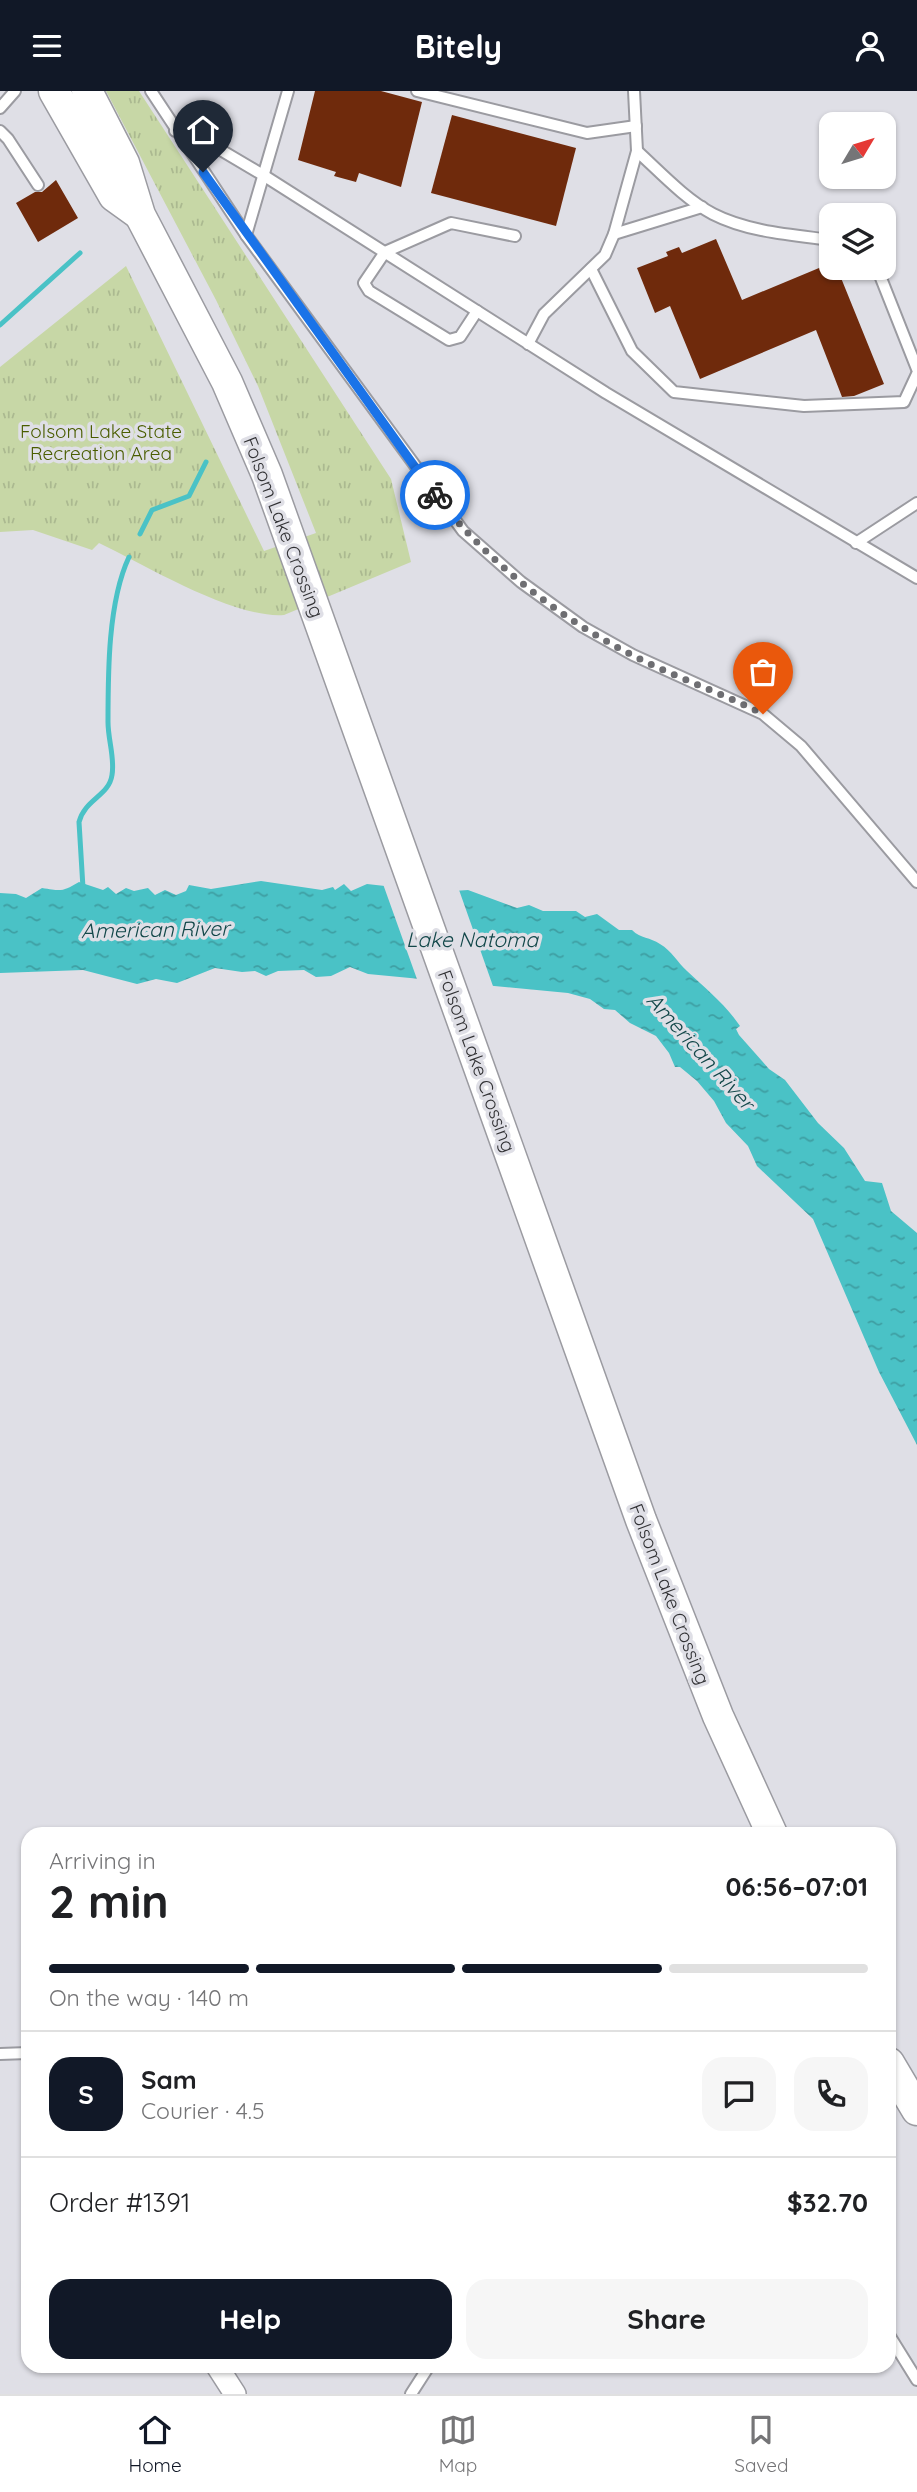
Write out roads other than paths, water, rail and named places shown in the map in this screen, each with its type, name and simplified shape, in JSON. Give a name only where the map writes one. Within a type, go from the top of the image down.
[{"type":"main road","name":"Folsom Lake Crossing","points":[[54,91],[114,196],[140,215]]},
{"type":"main road","name":"Folsom Lake Crossing","points":[[87,91],[124,163],[140,215],[227,381],[291,542],[687,1640],[769,1827]]},
{"type":"main road","points":[[896,2075],[917,2110]]},
{"type":"street","points":[[222,2373],[235,2394]]},
{"type":"lane","points":[[0,108],[15,91]]},
{"type":"lane","points":[[151,91],[246,235],[463,531],[521,582],[583,627],[633,656],[763,714],[801,746],[917,882]]},
{"type":"lane","points":[[246,235],[288,91]]},
{"type":"lane","points":[[417,91],[587,134],[636,126]]},
{"type":"lane","points":[[528,344],[544,314],[605,255],[614,234],[637,151],[634,91]]},
{"type":"lane","points":[[0,131],[38,185]]},
{"type":"lane","points":[[175,131],[192,134],[263,175],[528,344],[917,578]]},
{"type":"lane","points":[[637,151],[715,215],[767,231],[819,238]]},
{"type":"lane","points":[[614,234],[702,207]]},
{"type":"lane","points":[[477,311],[460,337],[449,339],[369,291],[364,283],[385,252],[451,223],[515,236]]},
{"type":"lane","points":[[591,268],[632,351],[674,392],[804,406],[904,402],[917,372],[882,280]]},
{"type":"lane","points":[[856,543],[917,503]]},
{"type":"lane","points":[[0,2054],[21,2053]]},
{"type":"lane","points":[[896,2346],[917,2380]]},
{"type":"lane","points":[[411,2394],[424,2373]]},
{"type":"water","name":"Lake Natoma","points":[[261,881],[322,890],[333,887],[335,890],[344,884],[351,891],[367,884],[439,892],[468,890],[517,908],[529,905],[543,911],[576,911],[585,917],[597,914],[619,930],[632,930],[668,950],[728,1011],[740,1026],[736,1029],[739,1035],[769,1069],[785,1080],[818,1123],[844,1148],[865,1181],[882,1183],[891,1211],[917,1233],[917,1445],[879,1372],[813,1219],[757,1166],[748,1146],[726,1123],[714,1101],[697,1081],[680,1067],[675,1067],[669,1053],[656,1036],[630,1023],[615,1010],[604,1009],[590,999],[568,993],[368,974],[350,967],[331,976],[316,977],[304,970],[278,971],[266,976],[255,971],[215,968],[177,983],[156,979],[137,984],[83,970],[0,973],[0,893],[26,898],[42,888],[62,890],[79,882],[103,890],[108,887],[116,894],[126,888],[134,891],[148,888],[155,895],[165,890],[176,895],[186,891],[189,885],[211,889]]},
{"type":"waterway","points":[[0,325],[80,253]]},
{"type":"waterway","points":[[140,534],[152,510],[189,496],[206,462]]},
{"type":"waterway","points":[[83,888],[79,822],[86,808],[106,788],[112,775],[108,722],[111,638],[117,595],[129,557]]},
{"type":"park label","name":"Folsom Lake State Recreation Area","points":[[101,442]]},
{"type":"water label","name":"American River","points":[[155,929]]},
{"type":"water label","name":"American River","points":[[701,1051]]}]
